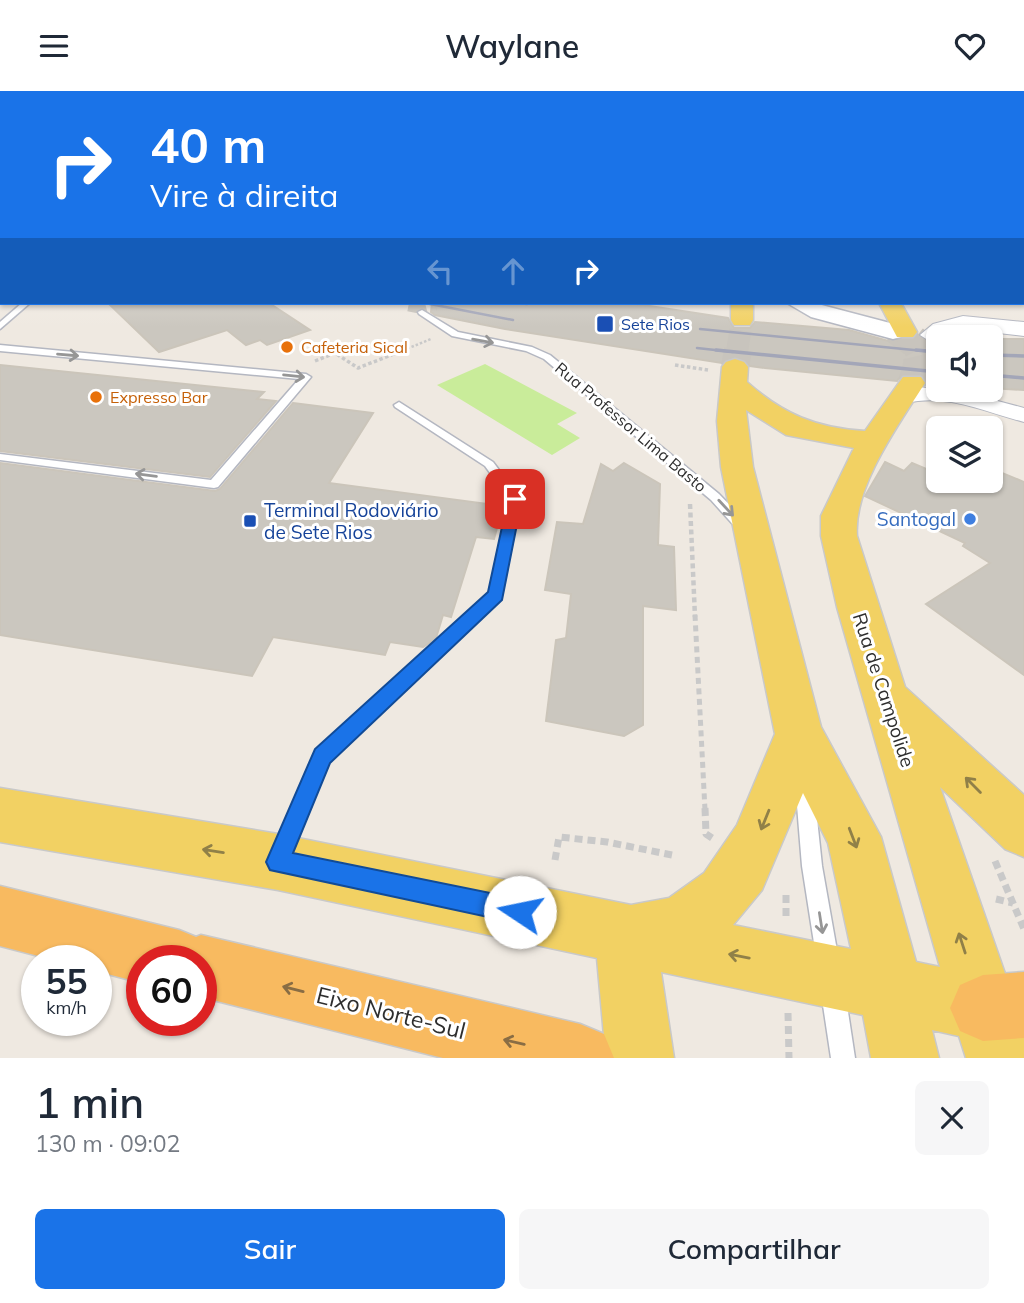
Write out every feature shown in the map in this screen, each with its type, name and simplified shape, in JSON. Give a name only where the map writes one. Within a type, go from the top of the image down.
[{"type":"highway","points":[[0,916],[126,948]]},
{"type":"highway","name":"Eixo Norte-Sul","points":[[217,969],[624,1058]]},
{"type":"main road","points":[[802,305],[818,312],[859,319],[899,332],[891,305]]},
{"type":"main road","points":[[726,374],[750,534],[799,734],[854,837],[860,982],[905,1058]]},
{"type":"main road","points":[[726,374],[759,409],[778,422],[830,437],[873,440]]},
{"type":"main road","name":"Rua de Campolide","points":[[909,390],[873,440],[838,516],[839,536],[858,607],[888,699],[1008,1028]]},
{"type":"main road","points":[[888,699],[983,795],[1024,830]]},
{"type":"main road","points":[[625,933],[676,927],[700,915],[725,895],[747,865],[799,734]]},
{"type":"main road","points":[[0,815],[278,862],[860,982],[1008,1028]]},
{"type":"main road","points":[[624,1058],[625,933]]},
{"type":"street","points":[[937,305],[1024,320]]},
{"type":"street","points":[[948,325],[967,322],[991,325]]},
{"type":"street","points":[[1003,326],[1024,329]]},
{"type":"street","points":[[909,390],[913,393],[936,393],[1015,412]]},
{"type":"street","points":[[991,402],[1015,412]]},
{"type":"lane","points":[[0,326],[24,305]]},
{"type":"lane","name":"Rua Professor Lima Basto","points":[[422,312],[455,334],[529,349],[547,357],[715,497],[750,534]]},
{"type":"lane","points":[[0,348],[306,377],[214,484],[0,457]]},
{"type":"lane","points":[[278,862],[322,756],[496,595],[515,499],[489,464],[400,405]]},
{"type":"lane","points":[[843,1058],[860,982]]},
{"type":"path","points":[[358,368],[436,337]]},
{"type":"path","points":[[675,365],[726,374]]},
{"type":"path","points":[[555,860],[559,837],[607,842],[672,855]]},
{"type":"green space","points":[[485,364],[577,413],[557,424],[580,438],[552,455],[437,385]]},
{"type":"building","points":[[110,305],[272,305],[310,330],[267,345],[260,340],[246,345],[227,330],[159,352]]},
{"type":"building","points":[[432,305],[643,305],[728,318],[734,328],[750,328],[755,322],[849,330],[892,342],[913,340],[918,335],[926,341],[926,382],[921,374],[903,374],[897,381],[765,368],[750,366],[745,360],[736,357],[722,363],[505,329],[431,312]]},
{"type":"building","points":[[1003,339],[1024,339],[1024,390],[1003,389]]},
{"type":"building","points":[[0,365],[264,392],[257,399],[276,401],[210,477],[0,451]]},
{"type":"building","name":"Terminal Rodoviário de Sete Rios","points":[[293,403],[373,413],[329,483],[503,506],[494,539],[476,537],[451,617],[443,615],[436,638],[431,642],[423,647],[390,642],[385,655],[273,637],[252,676],[0,635],[0,463],[215,491],[220,489]]},
{"type":"building","points":[[885,462],[904,471],[912,463],[926,469],[926,493],[1003,493],[1003,473],[1024,482],[1024,675],[926,604],[990,563],[963,546],[965,543],[865,496]]},
{"type":"building","points":[[624,463],[660,484],[658,545],[674,547],[676,610],[643,606],[643,725],[624,736],[546,721],[556,640],[566,638],[571,594],[545,590],[557,522],[583,524],[601,464],[613,471]]},
{"type":"tunnel","points":[[419,305],[428,305]]},
{"type":"tunnel","points":[[737,352],[742,320]]},
{"type":"tunnel","points":[[893,332],[918,351]]},
{"type":"tunnel","points":[[905,332],[915,350]]},
{"type":"tunnel","points":[[918,351],[926,341]]},
{"type":"tunnel","points":[[735,367],[738,350]]},
{"type":"tunnel","points":[[912,383],[918,362],[915,350]]},
{"type":"tunnel","points":[[919,368],[926,372]]},
{"type":"railway","points":[[435,305],[513,320]]},
{"type":"railway","points":[[700,329],[926,351]]},
{"type":"railway","points":[[697,348],[733,352]]},
{"type":"railway","points":[[716,350],[926,371]]},
{"type":"railway","points":[[916,350],[926,351]]},
{"type":"railway","points":[[1003,355],[1024,356]]},
{"type":"railway","points":[[1003,376],[1024,378]]},
{"type":"place","name":"Sete Rios","points":[[605,324]]},
{"type":"place","name":"Cafeteria Sical","points":[[287,347]]},
{"type":"place","name":"Expresso Bar","points":[[96,397]]},
{"type":"place","name":"Santogal","points":[[970,519]]},
{"type":"place","name":"Terminal Rodoviário de Sete Rios","points":[[250,521]]},
{"type":"route","points":[[515,499],[496,595],[322,756],[278,862],[520,912]]}]
